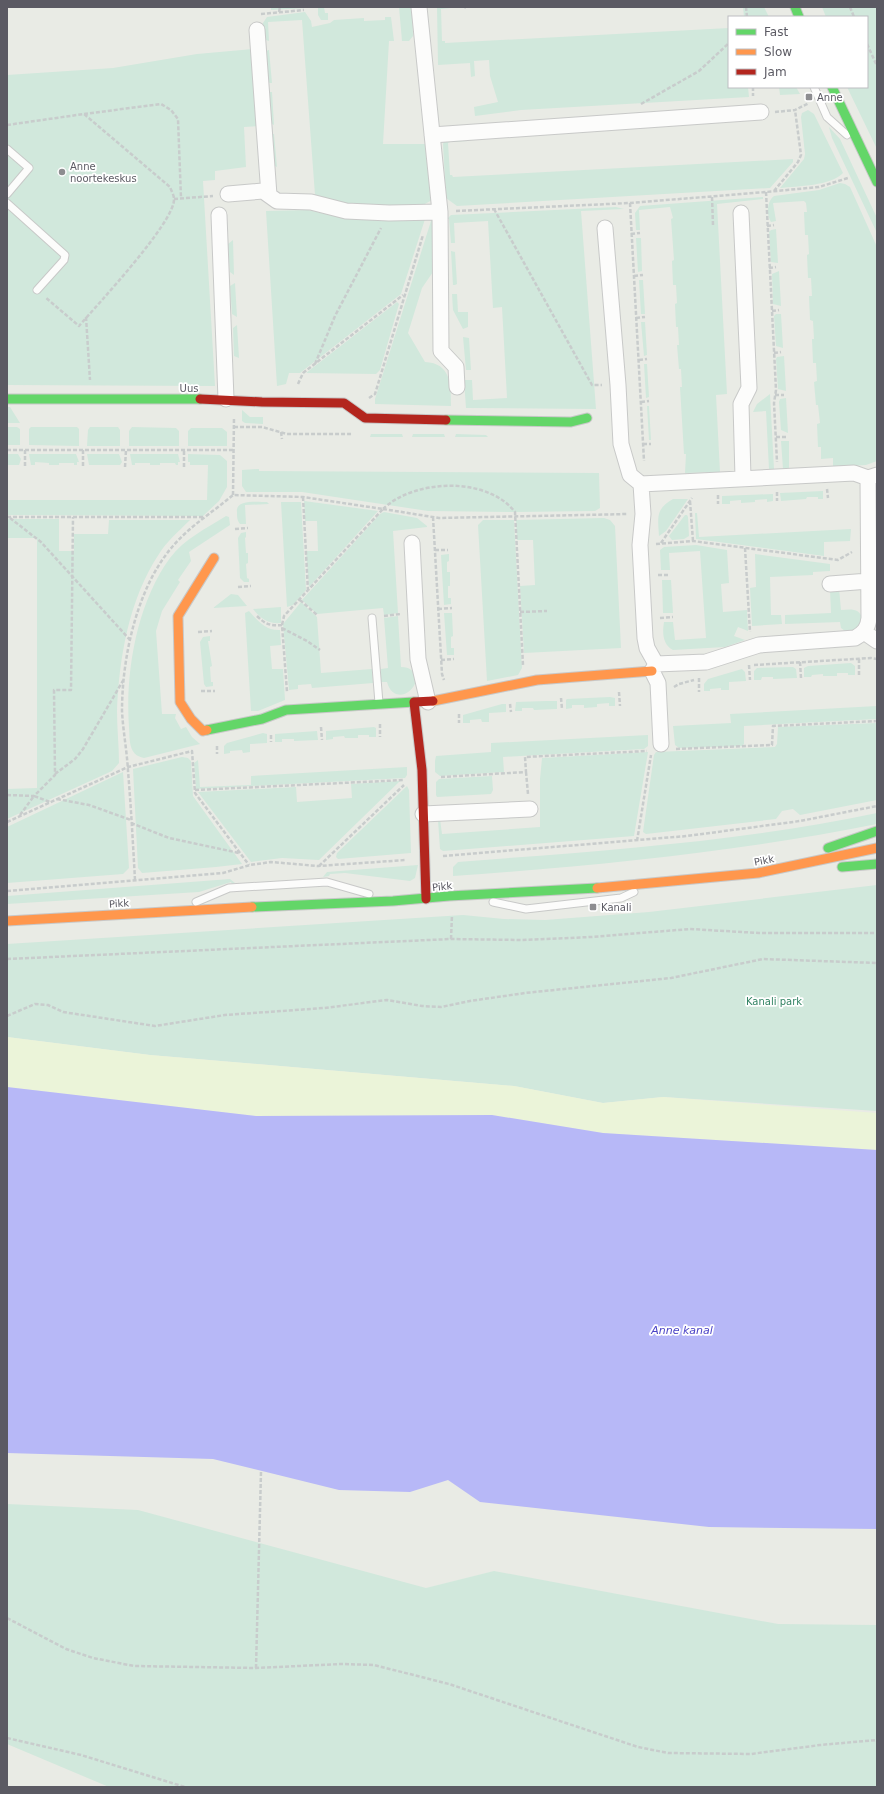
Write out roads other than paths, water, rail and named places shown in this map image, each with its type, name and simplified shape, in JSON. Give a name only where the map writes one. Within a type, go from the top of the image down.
[{"type":"street","points":[[419,7],[432,135],[441,351],[456,367],[457,388]]},
{"type":"street","points":[[257,30],[269,196]]},
{"type":"street","points":[[832,88],[877,182]]},
{"type":"street","points":[[432,135],[761,112]]},
{"type":"street","points":[[228,194],[263,191],[277,201],[311,202],[346,211],[389,213],[435,211]]},
{"type":"street","points":[[741,213],[749,388],[741,404],[743,478]]},
{"type":"street","points":[[220,215],[226,399]]},
{"type":"street","points":[[214,558],[178,616],[180,702],[191,719],[203,731],[262,719],[286,710],[421,702],[537,680],[706,662],[759,645],[854,638],[864,632],[868,624],[869,547],[873,477],[854,473],[781,483],[743,478],[645,484],[630,475],[621,444],[618,385],[605,228]]},
{"type":"street","name":"Uus","points":[[7,399],[226,399],[344,403],[365,418],[571,422],[587,418]]},
{"type":"street","points":[[645,484],[640,545],[645,638],[658,683],[667,747]]},
{"type":"street","points":[[412,543],[421,702],[426,899]]},
{"type":"street","points":[[830,584],[869,581]]},
{"type":"street","points":[[864,632],[877,641]]},
{"type":"street","points":[[423,814],[530,809]]},
{"type":"street","points":[[758,873],[877,831]]},
{"type":"street","name":"Pikk","points":[[7,921],[176,910],[393,901],[462,895],[585,889],[758,873],[877,848]]},
{"type":"street","points":[[758,873],[877,864]]},
{"type":"lane","points":[[814,88],[827,117],[860,145]]},
{"type":"lane","points":[[7,149],[29,168],[7,194]]},
{"type":"lane","points":[[7,203],[65,255],[64,260],[38,290]]},
{"type":"lane","points":[[372,618],[379,704]]},
{"type":"lane","points":[[176,910],[229,888],[327,882],[393,901]]},
{"type":"lane","points":[[462,895],[526,909],[621,898],[653,883]]},
{"type":"water","name":"Anne kanal","points":[[7,1087],[256,1116],[492,1115],[603,1133],[877,1150],[877,1529],[709,1527],[480,1502],[448,1480],[410,1492],[339,1490],[213,1459],[7,1453]]},
{"type":"place","name":"Anne","points":[[809,97]]},
{"type":"place","name":"Anne noortekeskus","points":[[62,172]]},
{"type":"place","name":"Kanali","points":[[593,907]]},
{"type":"park label","name":"Kanali park","points":[[774,1001]]}]
